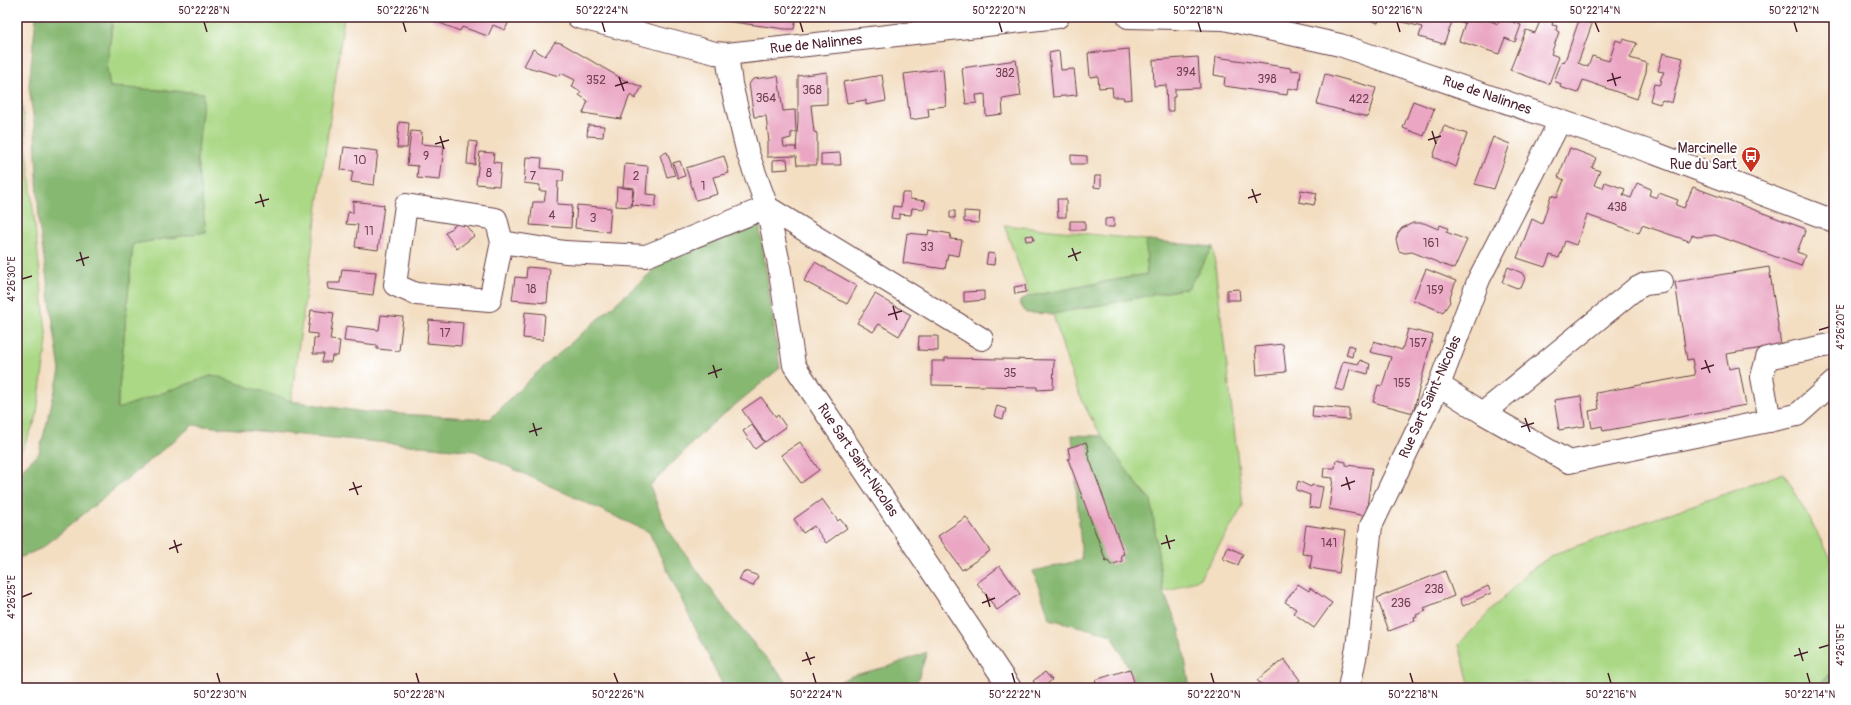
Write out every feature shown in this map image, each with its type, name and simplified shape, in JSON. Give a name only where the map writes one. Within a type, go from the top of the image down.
[{"type":"street","name":"Rue de Nalinnes","points":[[578,17],[715,53],[727,54],[1058,17]]},
{"type":"street","name":"Rue de Nalinnes","points":[[1128,17],[1224,19],[1340,45],[1654,153],[1834,222]]},
{"type":"street","name":"Rue Sart Saint-Nicolas","points":[[727,54],[731,84],[748,154],[766,207],[778,259],[794,365],[1010,688]]},
{"type":"street","name":"Rue Sart Saint-Nicolas","points":[[1349,688],[1357,648],[1371,526],[1439,385],[1479,279],[1560,120]]},
{"type":"street","points":[[406,205],[496,219],[502,242],[490,300],[416,294],[395,285],[406,205]]},
{"type":"street","points":[[502,242],[565,252],[646,256],[766,207],[982,339]]},
{"type":"street","points":[[1483,413],[1635,289],[1645,284],[1662,282]]},
{"type":"street","points":[[1770,421],[1762,377],[1767,358],[1834,344]]},
{"type":"street","points":[[1439,385],[1483,413],[1569,462],[1797,415],[1834,382]]},
{"type":"green space","points":[[36,17],[113,17],[107,69],[110,87],[204,93],[197,161],[206,232],[133,244],[117,409],[213,375],[291,401],[364,412],[490,419],[531,378],[663,262],[758,216],[780,368],[707,428],[650,486],[666,527],[731,617],[792,688],[724,688],[649,532],[475,451],[193,425],[42,548],[17,559],[17,474],[39,453],[60,371],[39,224],[35,130],[29,86]]},
{"type":"green space","points":[[113,17],[344,17],[291,401],[117,409],[133,244],[206,232],[197,161],[203,93],[110,87],[107,69]]},
{"type":"green space","points":[[17,75],[19,75],[47,341],[36,419],[17,461]]},
{"type":"green space","points":[[1004,225],[1146,240],[1147,274],[1030,296]]},
{"type":"green space","points":[[1146,240],[1213,247],[1188,288],[1053,314],[1026,313],[1019,302],[1026,297],[1147,274]]},
{"type":"green space","points":[[1213,247],[1243,506],[1200,578],[1173,590],[1163,591],[1151,500],[1111,451],[1087,410],[1072,377],[1053,314],[1188,288]]},
{"type":"green space","points":[[1072,435],[1102,436],[1141,490],[1151,500],[1163,591],[1180,630],[1190,688],[1138,688],[1112,635],[1050,619],[1033,571],[1082,560]]},
{"type":"green space","points":[[1784,473],[1834,564],[1834,670],[1815,688],[1566,688],[1563,683],[1469,683],[1459,644],[1528,572],[1554,554]]},
{"type":"green space","points":[[927,652],[915,688],[827,688],[851,676],[890,666]]},
{"type":"green space","points":[[1834,670],[1834,688],[1815,688]]},
{"type":"building","points":[[433,17],[511,17],[505,30],[493,25],[488,36],[462,27],[460,31],[432,20]]},
{"type":"building","points":[[695,17],[796,17],[794,29],[785,29]]},
{"type":"building","points":[[1362,17],[1380,17],[1378,23]]},
{"type":"building","points":[[1397,17],[1448,17],[1453,19],[1444,44],[1419,37],[1422,27],[1395,20]]},
{"type":"building","points":[[1460,17],[1486,17],[1486,19],[1498,24],[1500,17],[1521,25],[1515,42],[1505,38],[1499,54],[1459,41],[1465,23],[1459,21]]},
{"type":"building","points":[[1542,17],[1554,18],[1552,25],[1557,26],[1556,30],[1559,32],[1551,54],[1559,57],[1549,84],[1510,70],[1526,30],[1535,33]]},
{"type":"building","points":[[1579,20],[1592,24],[1578,63],[1588,67],[1592,56],[1609,61],[1616,40],[1622,42],[1623,39],[1637,43],[1630,58],[1647,63],[1646,72],[1637,99],[1583,80],[1578,93],[1560,87],[1561,84],[1554,81],[1562,61],[1564,62],[1566,58]]},
{"type":"building","points":[[555,42],[561,43],[624,80],[642,87],[635,99],[630,95],[621,119],[583,113],[588,101],[579,95],[581,92],[572,87],[575,80],[561,73],[559,76],[524,66],[533,49],[545,56]]},
{"type":"building","points":[[1129,49],[1132,99],[1124,100],[1123,97],[1113,97],[1112,87],[1099,88],[1098,76],[1090,77],[1088,53]]},
{"type":"building","points":[[1059,51],[1061,70],[1074,69],[1077,95],[1053,97],[1049,53]]},
{"type":"building","points":[[1663,53],[1683,58],[1672,103],[1662,100],[1660,104],[1650,101],[1654,84],[1659,85],[1662,81],[1660,80],[1664,72],[1658,71]]},
{"type":"building","points":[[1198,57],[1200,88],[1175,89],[1175,97],[1173,97],[1173,111],[1167,111],[1166,85],[1154,86],[1153,60]]},
{"type":"building","points":[[1216,57],[1291,68],[1291,70],[1301,71],[1299,90],[1288,88],[1287,95],[1224,86],[1225,77],[1214,75]]},
{"type":"building","points":[[1016,60],[1021,96],[1002,99],[1003,114],[986,116],[985,94],[976,95],[977,103],[966,104],[962,68]]},
{"type":"building","points":[[943,69],[946,106],[928,108],[929,117],[910,120],[904,74]]},
{"type":"building","points":[[827,72],[827,104],[811,105],[814,132],[817,133],[817,165],[797,165],[796,156],[767,157],[767,142],[769,142],[766,116],[754,117],[749,84],[753,79],[778,76],[783,111],[795,110],[796,132],[791,133],[791,138],[783,140],[784,147],[796,147],[796,151],[798,76]]},
{"type":"building","points":[[1325,74],[1376,88],[1368,117],[1317,104]]},
{"type":"building","points":[[882,75],[886,101],[866,105],[866,100],[847,103],[843,82]]},
{"type":"building","points":[[1413,101],[1434,109],[1424,136],[1403,128]]},
{"type":"building","points":[[399,122],[409,123],[407,148],[397,148]]},
{"type":"building","points":[[588,125],[604,126],[603,137],[587,136]]},
{"type":"building","points":[[1444,126],[1467,134],[1456,167],[1433,157]]},
{"type":"building","points":[[411,131],[422,132],[421,144],[444,146],[440,180],[417,178],[418,166],[407,165]]},
{"type":"building","points":[[1493,137],[1510,144],[1494,189],[1475,184]]},
{"type":"building","points":[[469,141],[477,142],[475,165],[467,164]]},
{"type":"building","points":[[344,147],[378,151],[374,185],[351,182],[353,171],[341,170]]},
{"type":"building","points":[[1570,148],[1596,158],[1592,168],[1600,171],[1594,185],[1603,188],[1605,182],[1625,189],[1623,195],[1631,198],[1637,183],[1651,189],[1649,195],[1657,198],[1659,193],[1678,200],[1676,205],[1684,208],[1693,187],[1806,229],[1797,252],[1805,255],[1801,266],[1715,235],[1697,237],[1692,235],[1689,241],[1642,225],[1639,233],[1587,215],[1576,245],[1565,241],[1559,258],[1550,255],[1545,267],[1517,258],[1532,219],[1542,224],[1551,195],[1557,197],[1564,180],[1558,177]]},
{"type":"building","points":[[480,152],[494,153],[493,162],[501,163],[499,186],[476,184]]},
{"type":"building","points":[[667,152],[675,175],[667,177],[660,155]]},
{"type":"building","points":[[840,153],[841,165],[821,165],[821,154]]},
{"type":"building","points":[[1071,155],[1087,156],[1087,164],[1071,164]]},
{"type":"building","points":[[724,156],[729,173],[713,177],[718,194],[696,200],[686,168]]},
{"type":"building","points":[[526,157],[542,158],[541,168],[564,170],[563,181],[558,181],[557,204],[572,205],[571,228],[530,225],[533,202],[544,202],[546,191],[539,191],[540,185],[524,183]]},
{"type":"building","points":[[787,159],[788,169],[773,170],[773,160]]},
{"type":"building","points":[[680,161],[685,176],[678,178],[673,163]]},
{"type":"building","points":[[625,164],[648,166],[646,194],[657,195],[655,207],[632,205],[634,188],[623,187]]},
{"type":"building","points":[[1095,176],[1101,176],[1101,188],[1094,187]]},
{"type":"building","points":[[617,187],[633,189],[631,207],[616,206]]},
{"type":"building","points":[[1301,190],[1317,193],[1314,205],[1299,202]]},
{"type":"building","points":[[902,193],[910,193],[910,199],[926,201],[924,209],[912,208],[911,215],[899,214],[899,219],[891,218],[893,206],[901,207]]},
{"type":"building","points":[[1057,199],[1066,199],[1066,217],[1058,217]]},
{"type":"building","points":[[353,201],[384,205],[378,250],[355,247],[358,225],[346,224],[348,212],[353,213]]},
{"type":"building","points":[[577,205],[611,208],[609,232],[575,228]]},
{"type":"building","points":[[950,211],[955,211],[955,218],[950,218]]},
{"type":"building","points":[[964,211],[980,212],[979,223],[964,222]]},
{"type":"building","points":[[1114,218],[1114,227],[1105,227],[1105,219]]},
{"type":"building","points":[[462,220],[474,236],[457,249],[445,233]]},
{"type":"building","points":[[1070,221],[1085,221],[1085,230],[1070,230]]},
{"type":"building","points":[[1413,223],[1424,223],[1438,229],[1440,225],[1448,228],[1446,232],[1467,240],[1454,269],[1412,252],[1405,253],[1399,251],[1396,240],[1398,233],[1402,228]]},
{"type":"building","points":[[929,230],[951,234],[950,239],[962,240],[959,256],[948,254],[945,269],[903,263],[907,233],[928,235]]},
{"type":"building","points":[[1033,235],[1034,240],[1026,241],[1025,236]]},
{"type":"building","points":[[988,253],[995,254],[994,265],[986,264]]},
{"type":"building","points":[[815,262],[857,286],[847,304],[804,281]]},
{"type":"building","points":[[527,267],[550,269],[547,303],[512,300],[515,277],[526,278]]},
{"type":"building","points":[[1508,267],[1522,273],[1525,278],[1522,286],[1517,288],[1502,282]]},
{"type":"building","points":[[1769,267],[1781,345],[1726,354],[1729,369],[1739,367],[1746,405],[1603,431],[1602,426],[1592,428],[1589,411],[1599,409],[1596,393],[1695,375],[1692,359],[1687,360],[1675,282]]},
{"type":"building","points":[[342,269],[376,272],[373,295],[328,289],[327,283],[340,283]]},
{"type":"building","points":[[1426,269],[1456,281],[1449,299],[1450,302],[1443,312],[1413,300]]},
{"type":"building","points":[[1025,285],[1026,292],[1015,294],[1014,287]]},
{"type":"building","points":[[1239,289],[1240,300],[1227,300],[1227,290]]},
{"type":"building","points":[[984,291],[984,300],[964,302],[964,292]]},
{"type":"building","points":[[875,294],[911,315],[899,336],[879,324],[873,332],[857,323]]},
{"type":"building","points":[[311,310],[334,313],[330,340],[340,341],[338,356],[332,356],[331,362],[322,362],[324,354],[313,354],[314,338],[318,339],[318,334],[308,333]]},
{"type":"building","points":[[525,312],[545,314],[543,340],[523,338]]},
{"type":"building","points":[[381,315],[403,317],[399,351],[377,349],[377,345],[344,341],[346,326],[379,330]]},
{"type":"building","points":[[429,320],[463,323],[461,346],[427,343]]},
{"type":"building","points":[[1408,329],[1433,335],[1413,413],[1373,402],[1378,385],[1382,386],[1391,357],[1370,352],[1374,341],[1402,350]]},
{"type":"building","points":[[919,336],[938,336],[938,351],[918,350]]},
{"type":"building","points":[[1283,344],[1286,372],[1257,375],[1255,347]]},
{"type":"building","points":[[1349,345],[1354,347],[1352,357],[1346,355]]},
{"type":"building","points":[[945,358],[1054,360],[1053,389],[1037,390],[1037,387],[932,385],[932,361],[945,361]]},
{"type":"building","points":[[1360,360],[1370,364],[1368,374],[1350,369],[1344,391],[1335,389],[1343,361],[1359,364]]},
{"type":"building","points":[[1581,396],[1585,426],[1559,430],[1554,400]]},
{"type":"building","points":[[761,397],[776,417],[778,415],[786,427],[765,442],[742,410]]},
{"type":"building","points":[[997,406],[1006,409],[1003,419],[994,416]]},
{"type":"building","points":[[1313,406],[1349,409],[1349,420],[1312,417]]},
{"type":"building","points":[[752,425],[764,442],[755,449],[743,431]]},
{"type":"building","points":[[800,442],[819,470],[801,483],[781,455]]},
{"type":"building","points":[[1086,442],[1089,451],[1087,452],[1124,554],[1121,555],[1122,561],[1111,565],[1108,560],[1106,561],[1068,459],[1070,458],[1068,448]]},
{"type":"building","points":[[1336,460],[1346,462],[1346,465],[1372,468],[1366,516],[1329,509],[1333,478],[1323,477],[1324,468],[1335,468]]},
{"type":"building","points":[[1298,481],[1311,487],[1312,485],[1323,487],[1319,509],[1309,507],[1310,495],[1296,490]]},
{"type":"building","points":[[822,499],[838,521],[840,519],[847,528],[826,543],[814,526],[803,533],[794,519]]},
{"type":"building","points":[[966,517],[990,551],[962,570],[938,536]]},
{"type":"building","points":[[1306,525],[1345,531],[1339,573],[1310,568],[1312,555],[1302,554]]},
{"type":"building","points":[[1228,547],[1243,554],[1238,565],[1223,559]]},
{"type":"building","points":[[1000,566],[1020,594],[997,610],[977,583]]},
{"type":"building","points":[[746,571],[758,576],[753,586],[739,580],[743,572],[745,573]]},
{"type":"building","points":[[1445,571],[1454,596],[1424,608],[1426,611],[1416,615],[1417,617],[1414,618],[1415,621],[1389,631],[1377,598]]},
{"type":"building","points":[[1298,584],[1309,591],[1310,588],[1332,603],[1314,628],[1293,613],[1296,609],[1285,602]]},
{"type":"building","points":[[1488,586],[1491,593],[1463,606],[1460,599]]},
{"type":"building","points":[[1284,659],[1300,680],[1289,688],[1264,688],[1257,680]]},
{"type":"building","points":[[1130,669],[1136,688],[1098,688],[1095,680]]},
{"type":"building","points":[[1045,672],[1052,680],[1042,688],[1038,688],[1033,681]]},
{"type":"place","name":"Marcinelle Rue du Sart","points":[[1751,173]]}]
